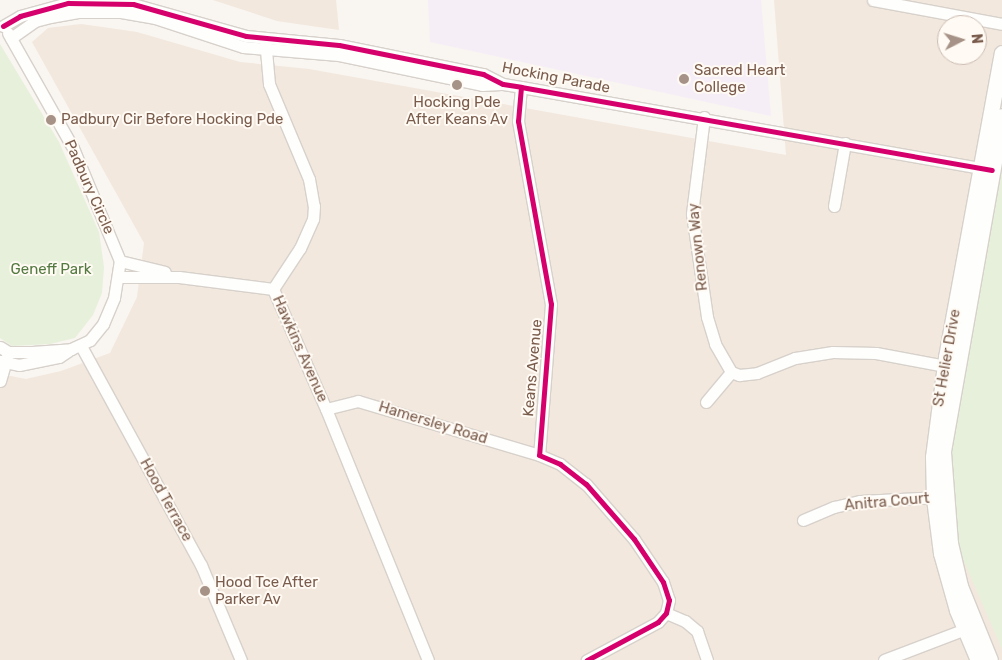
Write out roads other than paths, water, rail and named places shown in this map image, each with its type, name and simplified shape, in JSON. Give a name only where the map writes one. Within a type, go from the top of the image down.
[{"type":"street","points":[[873,0],[1002,24]]},
{"type":"street","name":"Hocking Parade","points":[[2,24],[48,7],[99,1],[154,8],[264,44]]},
{"type":"street","name":"Hocking Parade","points":[[11,38],[35,22],[98,10],[155,18],[235,44],[355,48],[483,74],[503,84],[704,117],[987,169]]},
{"type":"street","name":"Padbury Circle","points":[[2,24],[73,148],[120,261],[120,277],[103,324],[76,347]]},
{"type":"street","name":"Hawkins Avenue","points":[[264,44],[269,84],[308,179],[314,206],[313,219],[300,248],[273,289],[326,409],[428,660]]},
{"type":"street","name":"St Helier Drive","points":[[978,660],[939,497],[951,367],[987,169],[1002,53]]},
{"type":"street","name":"Keans Avenue","points":[[521,87],[518,121],[551,304],[539,455]]},
{"type":"street","name":"St Helier Drive","points":[[987,169],[1002,116]]},
{"type":"street","name":"Renown Way","points":[[704,117],[692,214],[707,317],[715,344],[731,372]]},
{"type":"street","points":[[834,206],[845,143]]},
{"type":"street","points":[[120,261],[178,277]]},
{"type":"street","points":[[120,277],[178,277],[273,289]]},
{"type":"street","points":[[0,381],[3,356],[76,347]]},
{"type":"street","name":"Hood Terrace","points":[[76,347],[201,565],[241,660]]},
{"type":"street","points":[[706,402],[731,372],[739,375],[752,374],[795,358],[834,352],[876,354],[951,367]]},
{"type":"street","name":"Hamersley Road","points":[[326,409],[358,401],[539,455]]},
{"type":"street","points":[[539,455],[571,472],[592,491],[634,539],[663,582],[669,600],[666,613],[658,622],[587,660]]},
{"type":"street","name":"Anitra Court","points":[[803,520],[846,504],[939,497]]},
{"type":"street","points":[[666,613],[685,621],[697,631],[707,660]]},
{"type":"street","points":[[884,660],[970,628]]},
{"type":"street","name":"St Helier Drive","points":[[970,628],[990,660]]},
{"type":"place","name":"Sacred Heart College","points":[[684,79]]},
{"type":"place","name":"Hocking Pde After Keans Av","points":[[457,85]]},
{"type":"place","name":"Padbury Cir Before Hocking Pde","points":[[51,120]]},
{"type":"place","name":"Hood Tce After Parker Av","points":[[205,591]]},
{"type":"park label","name":"Geneff Park","points":[[51,270]]}]
